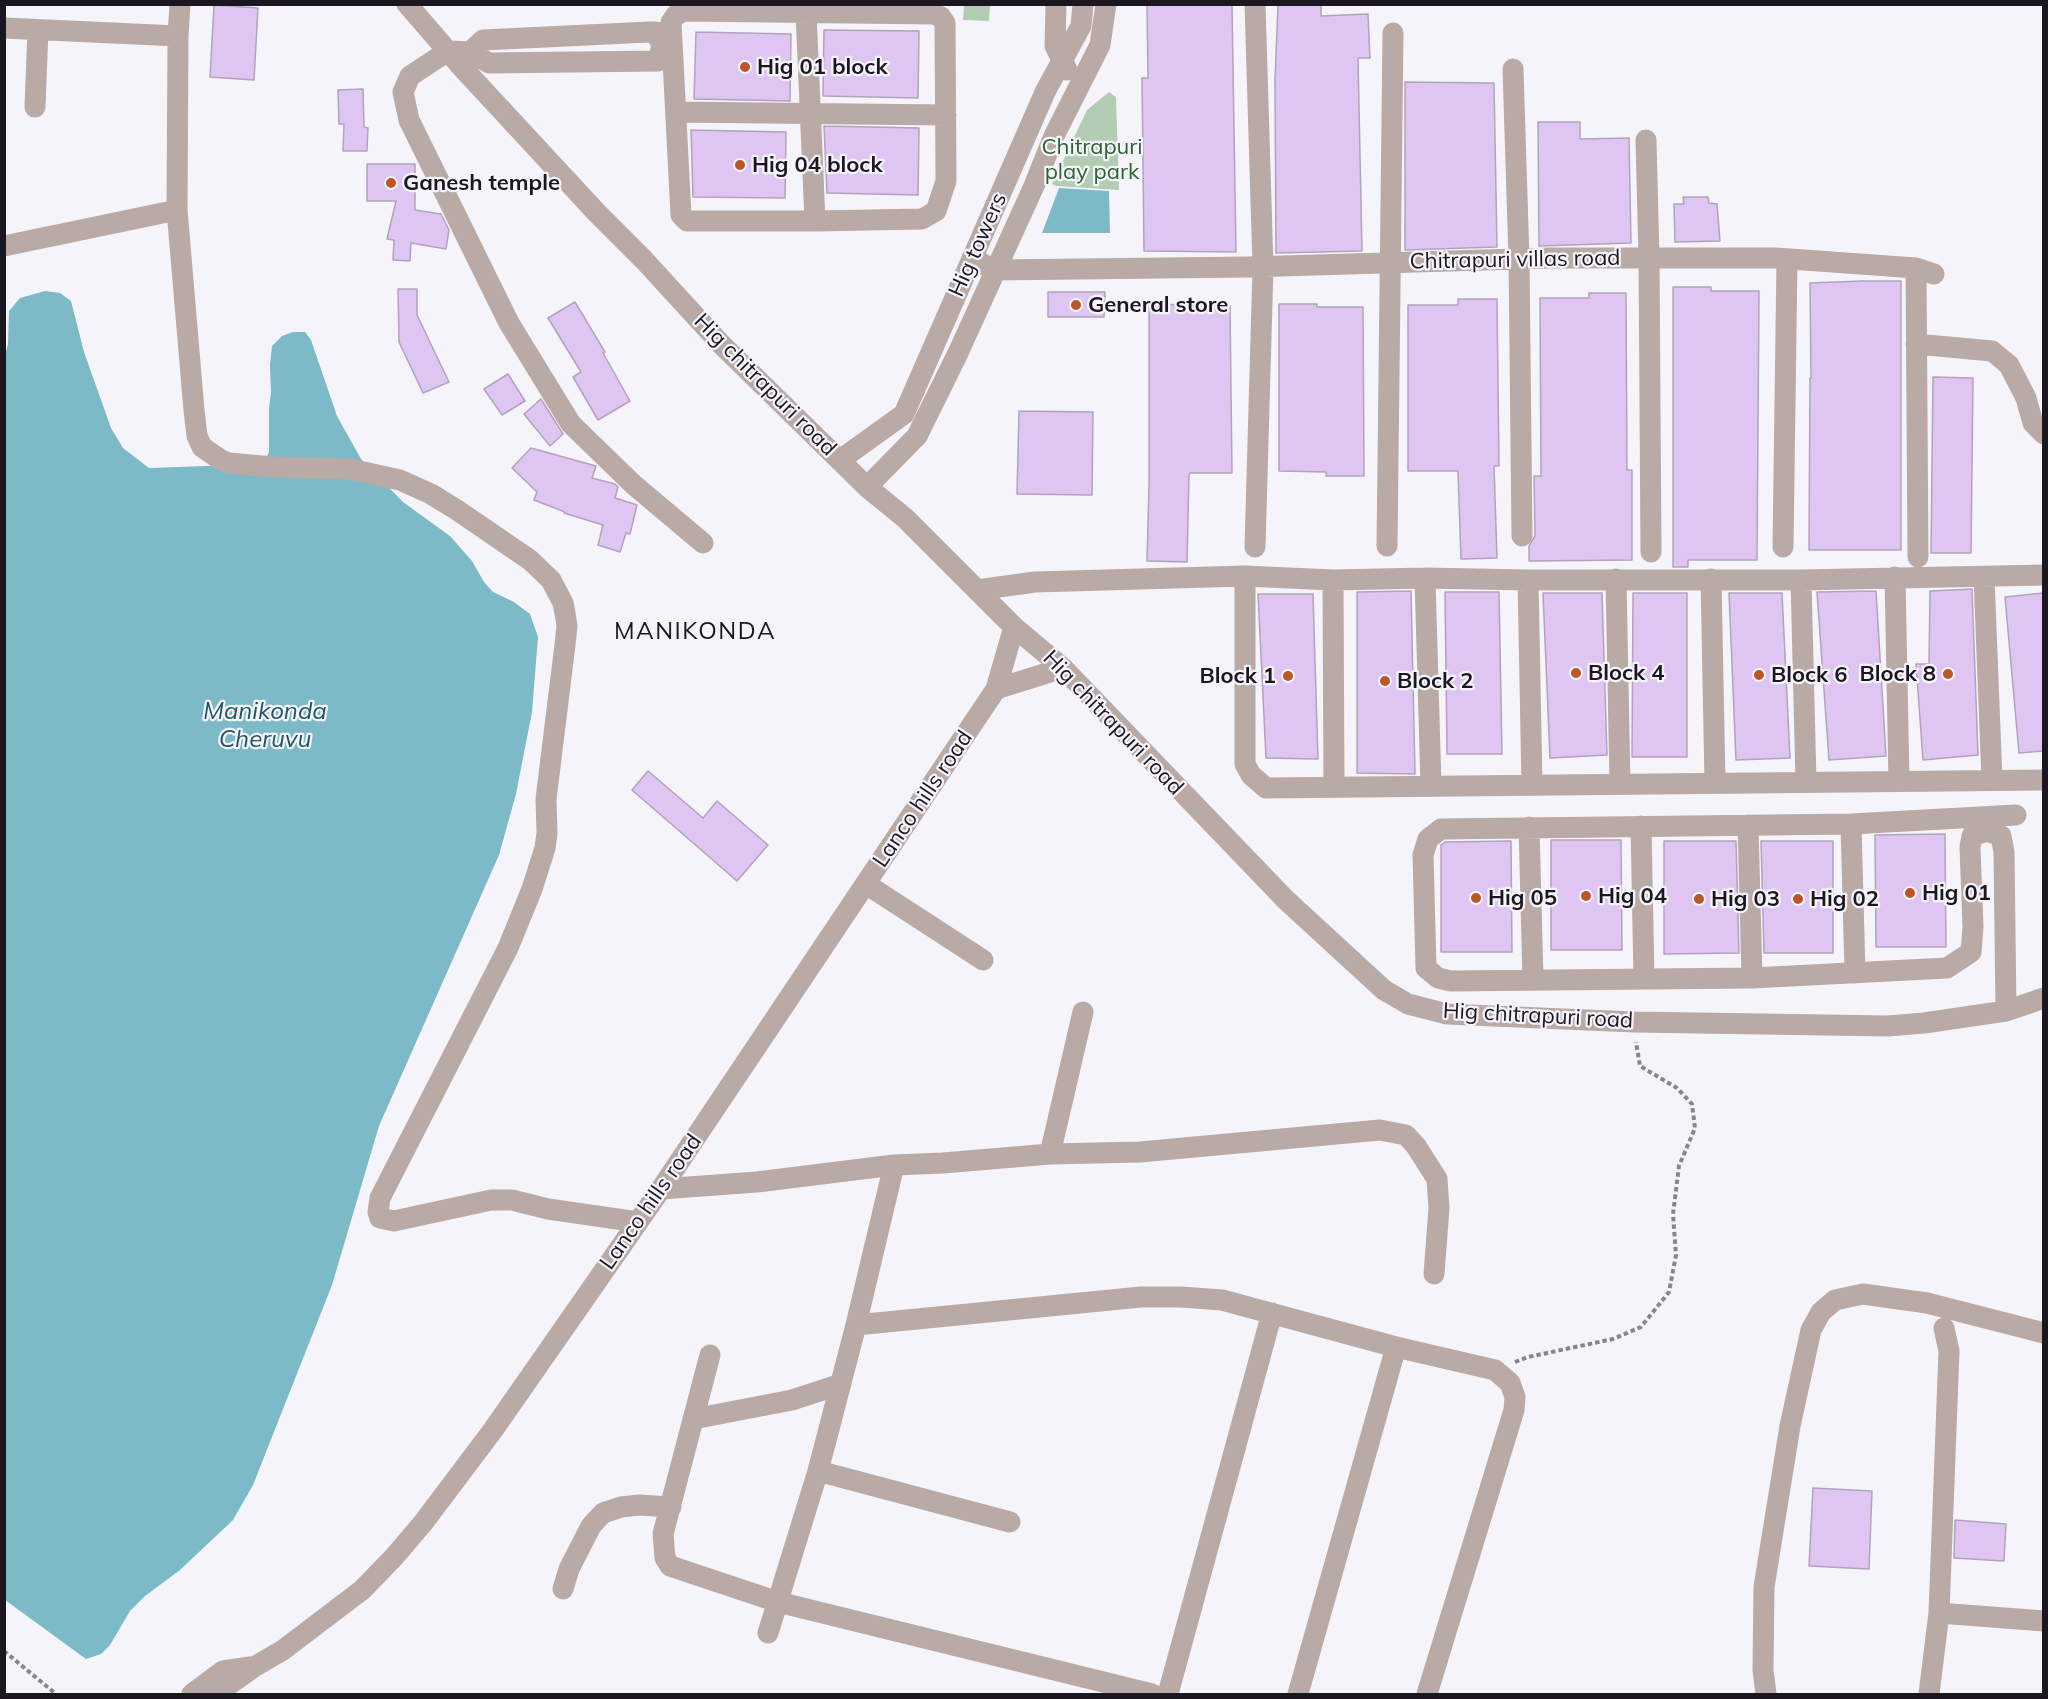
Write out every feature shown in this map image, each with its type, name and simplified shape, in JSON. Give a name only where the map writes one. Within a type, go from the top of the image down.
[{"type":"street","points":[[180,4],[177,210],[194,410],[197,435],[202,447],[221,460],[229,462],[273,467],[350,469],[380,474],[431,494],[530,560],[551,580],[563,603],[565,613],[567,626],[546,799],[547,833],[532,889],[508,948],[381,1198],[378,1212],[380,1218],[394,1221],[491,1200],[512,1200],[548,1209],[638,1222]]},
{"type":"street","name":"Hig chitrapuri road","points":[[406,4],[721,344],[867,487],[906,518],[1014,627],[1063,668],[1286,900],[1384,990],[1408,1004],[1447,1014],[1634,1022],[1888,1026],[2006,1011],[2043,998]]},
{"type":"street","points":[[1056,4],[1055,46],[1063,59],[1075,92]]},
{"type":"street","name":"Hig towers","points":[[840,460],[904,414],[1046,90],[1081,26],[1083,4]]},
{"type":"street","points":[[867,487],[917,435],[958,353],[1075,92],[1101,45],[1106,4]]},
{"type":"street","points":[[1255,4],[1263,267],[1255,547]]},
{"type":"street","points":[[684,11],[806,12],[934,14],[941,17],[945,23],[946,181],[936,211],[922,219],[687,221],[681,215],[676,112],[667,46],[671,22],[675,15],[684,11]]},
{"type":"street","points":[[806,12],[815,221]]},
{"type":"street","points":[[4,28],[178,36]]},
{"type":"street","points":[[35,106],[38,30]]},
{"type":"street","points":[[470,52],[483,40],[649,32],[656,32],[667,46]]},
{"type":"street","points":[[1387,546],[1393,33]]},
{"type":"street","points":[[667,46],[658,61],[489,63],[470,52],[448,51],[410,76],[403,92],[409,120],[509,323],[571,424],[634,485],[704,543]]},
{"type":"street","points":[[1513,69],[1520,259],[1522,536]]},
{"type":"street","points":[[676,112],[946,115]]},
{"type":"street","points":[[1646,140],[1651,552]]},
{"type":"street","points":[[4,246],[177,210]]},
{"type":"street","points":[[972,258],[994,270]]},
{"type":"street","name":"Chitrapuri villas road","points":[[994,270],[1263,267],[1520,259],[1787,259],[1925,271],[1916,344]]},
{"type":"street","points":[[1783,547],[1787,259]]},
{"type":"street","points":[[1918,557],[1916,344],[1992,351],[2009,364],[2026,398],[2033,423],[2043,434]]},
{"type":"street","points":[[977,590],[1035,582],[1245,576],[1333,579],[1801,580],[2043,575]]},
{"type":"street","points":[[1245,576],[1245,764],[1251,775],[1266,788],[2043,780]]},
{"type":"street","points":[[1895,577],[1899,781]]},
{"type":"street","points":[[1984,577],[1992,780]]},
{"type":"street","points":[[1425,578],[1431,786]]},
{"type":"street","points":[[1333,579],[1334,787]]},
{"type":"street","points":[[1616,579],[1620,784]]},
{"type":"street","points":[[1711,579],[1715,783]]},
{"type":"street","points":[[1528,580],[1532,785]]},
{"type":"street","points":[[1801,580],[1806,782]]},
{"type":"street","name":"Lanco hills road","points":[[216,1695],[254,1667],[283,1650],[362,1590],[423,1523],[493,1430],[661,1189],[996,689],[1014,627]]},
{"type":"street","points":[[996,689],[1063,668]]},
{"type":"street","points":[[2006,1011],[2004,852],[2001,836],[1987,831],[1972,837],[1970,847],[1973,927],[1971,952],[1947,968],[1855,974],[1644,980],[1451,981],[1438,978],[1426,968],[1423,855],[1428,839],[1441,829],[1851,824],[2016,815]]},
{"type":"street","points":[[1851,824],[1855,974]]},
{"type":"street","points":[[1748,825],[1752,978]]},
{"type":"street","points":[[1641,826],[1644,980]]},
{"type":"street","points":[[1529,827],[1533,980]]},
{"type":"street","points":[[866,884],[983,960]]},
{"type":"street","points":[[1050,1154],[1083,1012]]},
{"type":"street","points":[[661,1189],[766,1181],[894,1165],[1050,1154],[1140,1152],[1380,1130],[1406,1135],[1416,1146],[1437,1179],[1439,1208],[1434,1274]]},
{"type":"street","points":[[768,1633],[818,1472],[894,1165]]},
{"type":"street","points":[[1766,1695],[1763,1670],[1764,1587],[1790,1426],[1811,1330],[1821,1312],[1835,1300],[1863,1294],[1927,1303],[2043,1334]]},
{"type":"street","points":[[856,1325],[1141,1297],[1181,1297],[1222,1300],[1396,1347],[1495,1370],[1510,1383],[1515,1396],[1514,1410],[1427,1695]]},
{"type":"street","points":[[1168,1695],[1272,1313]]},
{"type":"street","points":[[1929,1695],[1939,1613],[1949,1351],[1944,1328]]},
{"type":"street","points":[[1298,1695],[1396,1347]]},
{"type":"street","points":[[710,1355],[663,1534],[665,1558],[670,1566],[778,1602],[1152,1695]]},
{"type":"street","points":[[693,1419],[792,1400],[840,1384]]},
{"type":"street","points":[[818,1472],[1010,1522]]},
{"type":"street","points":[[563,1589],[569,1569],[591,1526],[603,1513],[621,1507],[639,1505],[670,1507]]},
{"type":"street","points":[[1939,1613],[2043,1621]]},
{"type":"street","points":[[192,1695],[223,1671],[254,1667]]},
{"type":"path","points":[[1495,1370],[1527,1357],[1613,1339],[1641,1327],[1669,1292],[1676,1255],[1673,1214],[1679,1166],[1695,1128],[1692,1104],[1677,1088],[1640,1065],[1634,1022]]},
{"type":"path","points":[[4,1651],[56,1695]]},
{"type":"green space","points":[[964,5],[990,5],[989,21],[963,20]]},
{"type":"green space","name":"Chitrapuri play park","points":[[1109,92],[1116,97],[1119,190],[1052,184],[1087,110]]},
{"type":"water","points":[[1059,188],[1109,191],[1110,233],[1042,233]]},
{"type":"water","name":"Manikonda Cheruvu","points":[[45,291],[60,293],[71,301],[84,352],[111,428],[123,448],[149,468],[264,462],[269,452],[272,346],[282,336],[293,332],[305,332],[311,340],[337,416],[361,459],[403,502],[450,536],[472,561],[484,582],[493,592],[514,602],[530,614],[538,637],[532,712],[516,794],[499,855],[379,1126],[332,1285],[253,1485],[233,1520],[180,1570],[145,1596],[130,1611],[110,1645],[101,1654],[86,1659],[5,1600],[4,359],[8,344],[9,311],[20,298]]},
{"type":"building","points":[[1147,4],[1232,4],[1236,252],[1144,251],[1142,78],[1148,78]]},
{"type":"building","points":[[1278,4],[1321,4],[1321,16],[1368,14],[1370,58],[1358,58],[1362,251],[1276,253],[1275,80]]},
{"type":"building","points":[[214,5],[258,8],[254,80],[210,77]]},
{"type":"building","points":[[824,30],[919,31],[918,98],[823,96]]},
{"type":"building","name":"Hig 01 block","points":[[696,32],[791,34],[790,101],[694,99]]},
{"type":"building","points":[[1405,82],[1494,83],[1497,247],[1405,250]]},
{"type":"building","points":[[363,89],[364,127],[368,128],[367,151],[343,151],[344,124],[339,124],[338,90]]},
{"type":"building","points":[[1538,122],[1580,122],[1580,139],[1629,138],[1631,243],[1539,246]]},
{"type":"building","points":[[824,126],[919,128],[918,195],[827,193]]},
{"type":"building","name":"Hig 04 block","points":[[691,130],[786,132],[785,198],[693,197]]},
{"type":"building","points":[[367,164],[415,164],[415,210],[441,214],[449,230],[446,249],[411,243],[410,261],[393,260],[394,240],[387,239],[396,201],[367,201]]},
{"type":"building","points":[[1683,197],[1708,197],[1709,203],[1717,204],[1720,241],[1675,242],[1674,204],[1684,204]]},
{"type":"building","points":[[1901,281],[1901,550],[1809,550],[1810,283]]},
{"type":"building","points":[[1673,287],[1711,287],[1711,291],[1759,291],[1757,560],[1688,560],[1688,567],[1673,567]]},
{"type":"building","points":[[398,289],[417,289],[417,315],[449,382],[423,393],[399,342]]},
{"type":"building","name":"General store","points":[[1048,292],[1105,292],[1104,317],[1048,317]]},
{"type":"building","points":[[1589,293],[1626,293],[1627,470],[1632,470],[1632,560],[1529,561],[1529,546],[1535,536],[1534,476],[1541,476],[1540,298],[1589,298]]},
{"type":"building","points":[[1458,299],[1497,299],[1499,466],[1494,466],[1497,558],[1461,559],[1458,471],[1408,471],[1408,305],[1458,305]]},
{"type":"building","points":[[575,302],[605,352],[603,353],[630,401],[598,420],[573,377],[581,372],[548,318]]},
{"type":"building","points":[[1149,304],[1230,306],[1232,473],[1190,473],[1187,562],[1147,561]]},
{"type":"building","points":[[1279,304],[1363,307],[1364,476],[1326,476],[1326,472],[1279,471]]},
{"type":"building","points":[[508,374],[525,401],[502,415],[484,389]]},
{"type":"building","points":[[1933,377],[1973,378],[1971,553],[1931,553]]},
{"type":"building","points":[[541,399],[563,434],[550,446],[524,414]]},
{"type":"building","points":[[1019,411],[1093,412],[1092,495],[1017,494]]},
{"type":"building","points":[[531,448],[596,466],[592,478],[615,484],[618,487],[615,498],[637,505],[630,534],[626,533],[620,552],[598,545],[603,525],[564,513],[534,500],[537,492],[512,468]]},
{"type":"building","name":"Block 8","points":[[1972,589],[1978,755],[1923,760],[1916,664],[1929,664],[1930,591]]},
{"type":"building","name":"Block 2","points":[[1411,591],[1415,774],[1357,773],[1357,592]]},
{"type":"building","points":[[1876,591],[1886,756],[1829,760],[1817,592]]},
{"type":"building","points":[[1445,592],[1499,592],[1502,754],[1447,754]]},
{"type":"building","name":"Block 4","points":[[1543,593],[1602,593],[1607,755],[1550,758]]},
{"type":"building","points":[[1633,593],[1687,593],[1687,757],[1632,757]]},
{"type":"building","name":"Block 6","points":[[1729,593],[1782,593],[1790,758],[1736,760]]},
{"type":"building","points":[[2043,593],[2043,751],[2019,753],[2005,597]]},
{"type":"building","name":"Block 1","points":[[1258,594],[1313,594],[1318,759],[1266,758]]},
{"type":"building","points":[[648,771],[703,818],[717,801],[768,845],[737,881],[632,790]]},
{"type":"building","name":"Hig 01","points":[[1945,834],[1946,947],[1876,947],[1875,835]]},
{"type":"building","name":"Hig 04","points":[[1551,840],[1621,840],[1622,950],[1551,950]]},
{"type":"building","name":"Hig 05","points":[[1511,841],[1512,952],[1441,952],[1441,845],[1445,842]]},
{"type":"building","name":"Hig 03","points":[[1664,841],[1736,841],[1739,953],[1664,954]]},
{"type":"building","name":"Hig 02","points":[[1761,841],[1833,841],[1833,953],[1764,953]]},
{"type":"building","points":[[1813,1488],[1872,1491],[1869,1569],[1809,1566]]},
{"type":"building","points":[[1955,1520],[2006,1524],[2004,1561],[1954,1558]]},
{"type":"place","name":"Hig 01 block","points":[[745,67]]},
{"type":"place","name":"Hig 04 block","points":[[740,165]]},
{"type":"place","name":"Ganesh temple","points":[[391,183]]},
{"type":"place","name":"General store","points":[[1076,305]]},
{"type":"place","name":"Block 4","points":[[1576,673]]},
{"type":"place","name":"Block 8","points":[[1948,674]]},
{"type":"place","name":"Block 6","points":[[1759,675]]},
{"type":"place","name":"Block 1","points":[[1288,676]]},
{"type":"place","name":"Block 2","points":[[1385,681]]},
{"type":"place","name":"Hig 01","points":[[1910,893]]},
{"type":"place","name":"Hig 04","points":[[1586,896]]},
{"type":"place","name":"Hig 05","points":[[1476,898]]},
{"type":"place","name":"Hig 03","points":[[1699,899]]},
{"type":"place","name":"Hig 02","points":[[1798,899]]},
{"type":"district","name":"MANIKONDA","points":[[695,632]]}]
